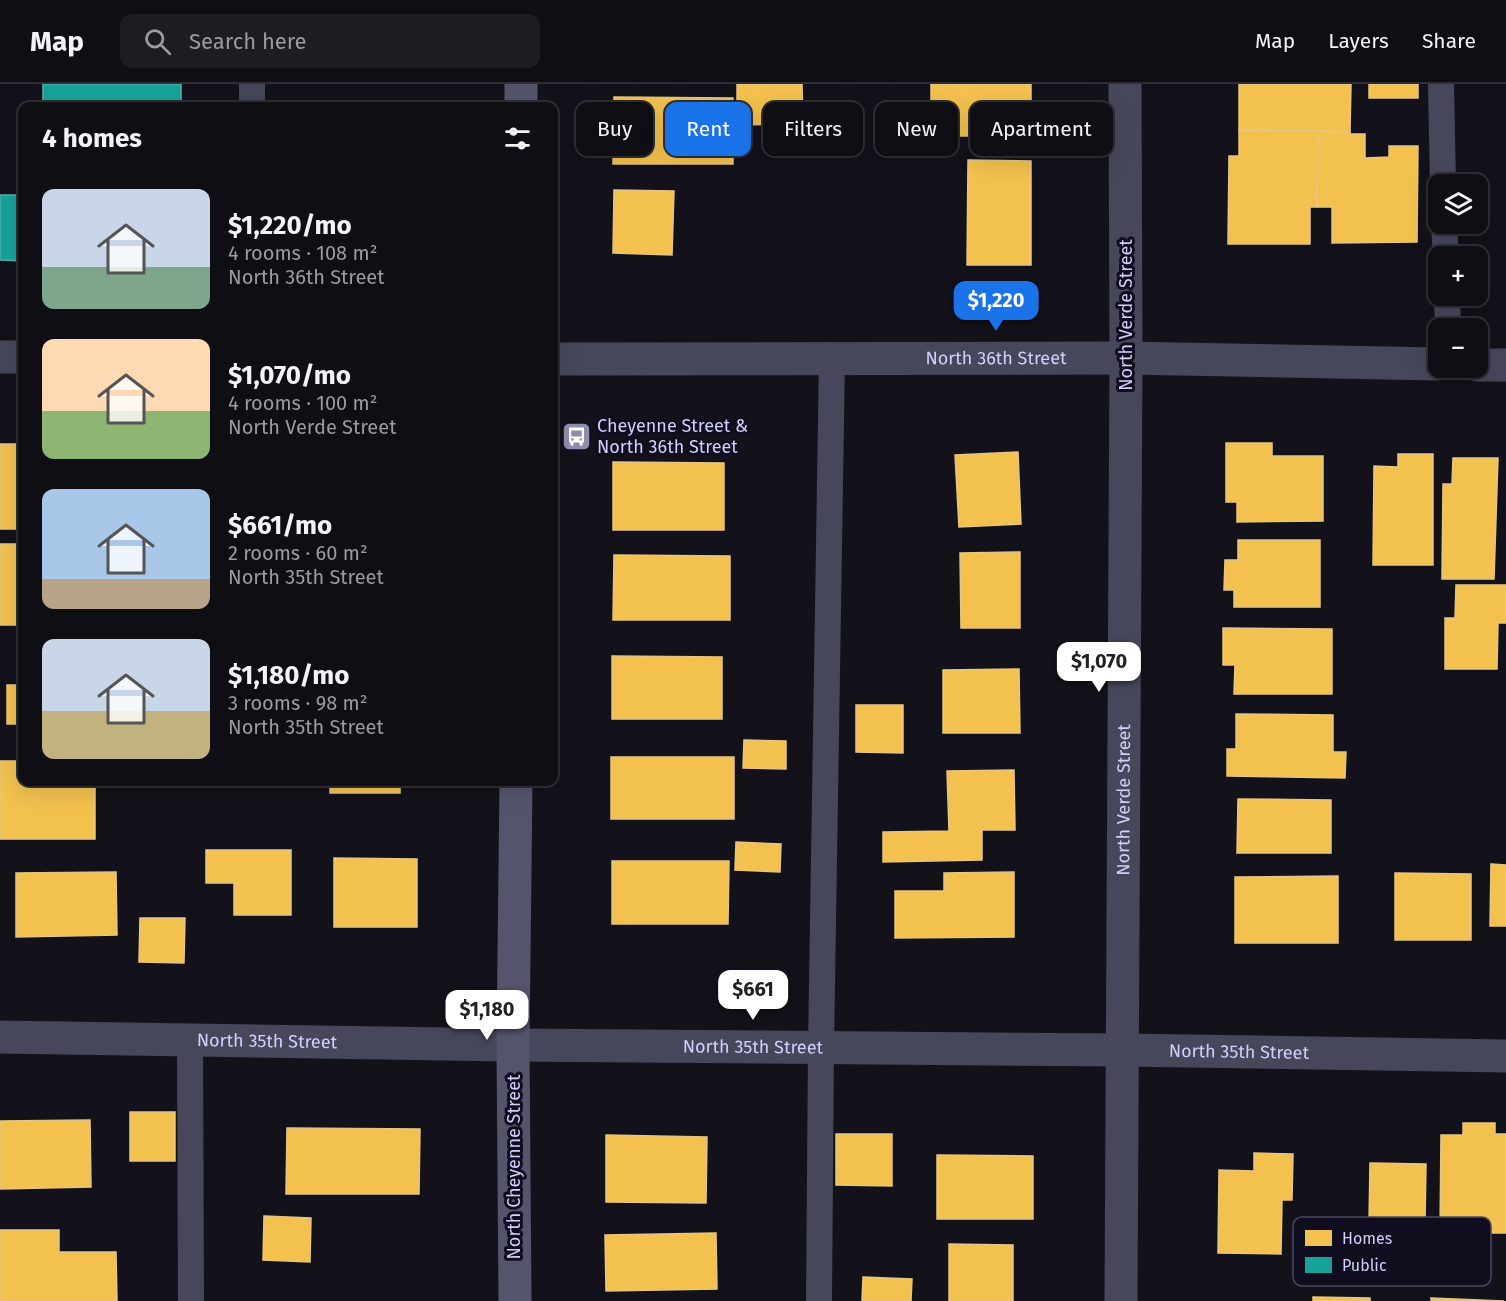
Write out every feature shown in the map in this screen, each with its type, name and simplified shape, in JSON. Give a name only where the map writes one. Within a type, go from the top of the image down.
[{"type":"street","points":[[521,84],[521,102]]},
{"type":"street","name":"North Verde Street","points":[[1121,1301],[1126,358],[1125,84]]},
{"type":"street","points":[[0,357],[18,357]]},
{"type":"street","name":"North 36th Street","points":[[558,359],[1126,358],[1428,364]]},
{"type":"street","points":[[1488,365],[1506,365]]},
{"type":"street","name":"North Cheyenne Street","points":[[515,1301],[513,1045],[516,786]]},
{"type":"street","name":"North 35th Street","points":[[0,1037],[1506,1056]]},
{"type":"lane","points":[[252,84],[252,102]]},
{"type":"lane","points":[[1441,84],[1443,174]]},
{"type":"lane","points":[[819,1301],[832,358]]},
{"type":"lane","points":[[190,1040],[191,1301]]},
{"type":"building: Homes","points":[[737,84],[802,84],[802,102],[763,102],[763,125],[751,125],[751,102],[737,102]]},
{"type":"building: Homes","points":[[931,84],[1031,84],[1031,102],[970,102],[970,136],[958,136],[958,102],[931,102]]},
{"type":"building: Homes","points":[[1239,84],[1351,84],[1350,132],[1239,130]]},
{"type":"building: Homes","points":[[1369,84],[1418,84],[1418,98],[1369,98]]},
{"type":"building: Homes","points":[[614,97],[733,98],[733,102],[665,102],[665,156],[733,156],[733,164],[613,164],[613,156],[653,156],[653,102],[614,102]]},
{"type":"building: Homes","points":[[1239,130],[1318,131],[1317,207],[1310,207],[1310,244],[1228,244],[1229,156],[1239,156]]},
{"type":"building: Homes","points":[[1318,131],[1365,134],[1365,158],[1389,157],[1389,146],[1418,146],[1417,242],[1332,243],[1332,207],[1317,207]]},
{"type":"building: Homes","points":[[968,160],[1031,161],[1031,265],[967,265]]},
{"type":"building: Homes","points":[[614,190],[674,191],[672,255],[613,253]]},
{"type":"building: Homes","points":[[1226,443],[1272,443],[1272,456],[1323,456],[1323,521],[1237,522],[1237,502],[1226,502]]},
{"type":"building: Homes","points":[[0,444],[18,444],[18,529],[0,529]]},
{"type":"building: Homes","points":[[1018,452],[1021,524],[959,527],[955,455]]},
{"type":"building: Homes","points":[[1398,454],[1433,454],[1433,565],[1373,565],[1374,466],[1398,467]]},
{"type":"building: Homes","points":[[1453,458],[1498,458],[1494,579],[1442,579],[1443,484],[1452,484]]},
{"type":"building: Homes","points":[[613,462],[724,463],[724,530],[613,530]]},
{"type":"building: Homes","points":[[1238,540],[1320,540],[1320,607],[1234,607],[1234,590],[1224,590],[1225,560],[1238,560]]},
{"type":"building: Homes","points":[[0,544],[18,544],[18,625],[0,625]]},
{"type":"building: Homes","points":[[1020,552],[1020,628],[961,628],[960,553]]},
{"type":"building: Homes","points":[[614,555],[730,556],[730,620],[613,620]]},
{"type":"building: Homes","points":[[1456,585],[1506,585],[1506,623],[1498,623],[1497,669],[1445,669],[1445,618],[1455,618]]},
{"type":"building: Homes","points":[[1223,628],[1332,629],[1332,694],[1234,694],[1235,665],[1223,665]]},
{"type":"building: Homes","points":[[612,656],[722,657],[722,719],[612,719]]},
{"type":"building: Homes","points":[[1019,669],[1020,733],[943,733],[943,670]]},
{"type":"building: Homes","points":[[7,685],[18,685],[18,724],[7,724]]},
{"type":"building: Homes","points":[[856,705],[903,705],[903,753],[856,752]]},
{"type":"building: Homes","points":[[1236,714],[1333,715],[1333,752],[1346,752],[1345,778],[1227,776],[1227,749],[1236,749]]},
{"type":"building: Homes","points":[[744,740],[786,741],[786,769],[743,768]]},
{"type":"building: Homes","points":[[611,757],[734,757],[734,819],[611,819]]},
{"type":"building: Homes","points":[[0,761],[18,761],[18,786],[95,786],[95,839],[0,839]]},
{"type":"building: Homes","points":[[1014,770],[1015,830],[982,830],[982,860],[883,862],[883,832],[949,831],[947,771]]},
{"type":"building: Homes","points":[[330,786],[400,786],[400,793],[330,793]]},
{"type":"building: Homes","points":[[1238,799],[1331,800],[1331,853],[1237,853]]},
{"type":"building: Homes","points":[[736,842],[781,844],[780,872],[735,870]]},
{"type":"building: Homes","points":[[206,850],[291,850],[291,915],[234,915],[234,883],[206,883]]},
{"type":"building: Homes","points":[[334,858],[417,859],[417,927],[334,927]]},
{"type":"building: Homes","points":[[612,861],[729,861],[728,924],[612,924]]},
{"type":"building: Homes","points":[[1491,864],[1506,865],[1506,926],[1490,926]]},
{"type":"building: Homes","points":[[116,872],[117,935],[16,937],[16,873]]},
{"type":"building: Homes","points":[[1014,872],[1014,937],[895,938],[895,891],[944,891],[944,873]]},
{"type":"building: Homes","points":[[1395,873],[1471,874],[1471,940],[1395,940]]},
{"type":"building: Homes","points":[[1338,876],[1338,943],[1235,943],[1235,877]]},
{"type":"building: Homes","points":[[140,918],[185,918],[184,963],[139,962]]},
{"type":"building: Homes","points":[[130,1112],[175,1112],[175,1161],[130,1161]]},
{"type":"building: Homes","points":[[90,1120],[91,1187],[0,1189],[0,1121]]},
{"type":"building: Homes","points":[[1463,1123],[1495,1123],[1495,1134],[1506,1134],[1506,1233],[1491,1233],[1491,1217],[1440,1217],[1441,1135],[1463,1135]]},
{"type":"building: Homes","points":[[287,1128],[420,1129],[419,1194],[286,1194]]},
{"type":"building: Homes","points":[[836,1134],[892,1134],[892,1186],[836,1185]]},
{"type":"building: Homes","points":[[606,1135],[707,1137],[706,1203],[606,1202]]},
{"type":"building: Homes","points":[[1254,1153],[1293,1154],[1292,1200],[1282,1200],[1281,1254],[1218,1253],[1219,1170],[1254,1171]]},
{"type":"building: Homes","points":[[937,1155],[1033,1156],[1033,1219],[937,1219]]},
{"type":"building: Homes","points":[[1370,1163],[1426,1164],[1425,1217],[1369,1217]]},
{"type":"building: Homes","points":[[264,1216],[311,1218],[310,1262],[263,1260]]},
{"type":"building: Homes","points":[[0,1230],[59,1230],[59,1252],[116,1252],[117,1301],[0,1301]]},
{"type":"building: Homes","points":[[716,1233],[717,1289],[606,1291],[605,1235]]},
{"type":"building: Homes","points":[[949,1244],[1013,1245],[1013,1301],[949,1301]]},
{"type":"building: Homes","points":[[863,1277],[912,1279],[911,1301],[862,1301]]},
{"type":"building: Homes","points":[[1313,1297],[1370,1298],[1370,1301],[1313,1301]]},
{"type":"building: Homes","points":[[1431,1298],[1504,1301],[1431,1301]]},
{"type":"building: Public","points":[[43,84],[181,84],[181,102],[43,102]]},
{"type":"building: Public","points":[[0,195],[18,195],[18,261],[0,260]]},
{"type":"place","name":"Cheyenne Street & North 36th Street","points":[[576,436]]}]
